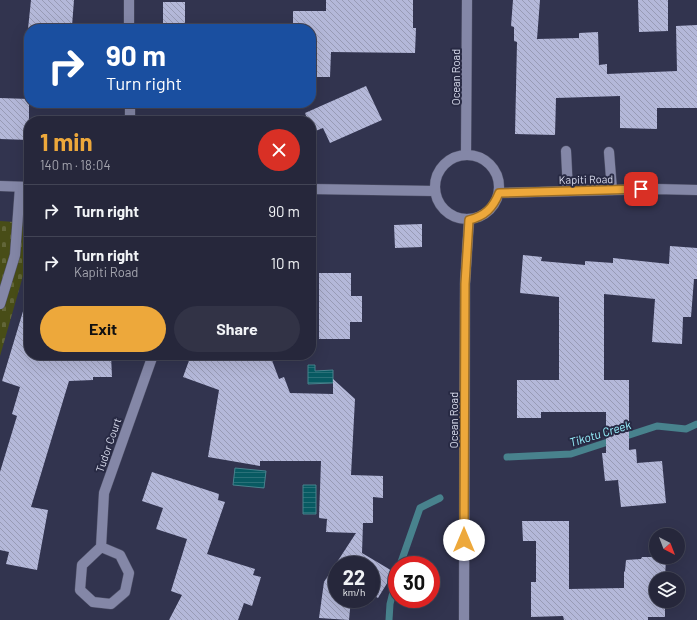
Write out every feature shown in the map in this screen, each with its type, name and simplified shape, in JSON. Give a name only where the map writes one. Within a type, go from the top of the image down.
[{"type":"street","points":[[129,0],[129,24]]},
{"type":"street","name":"Ocean Road","points":[[466,154],[467,0]]},
{"type":"street","points":[[566,151],[568,191]]},
{"type":"street","points":[[609,152],[612,190]]},
{"type":"street","points":[[466,154],[478,156],[488,162],[495,171],[499,182],[499,193],[491,208],[477,218],[469,220],[459,219],[450,215],[440,204],[434,191],[436,177],[442,165],[453,157],[466,154]]},
{"type":"street","points":[[0,186],[24,187],[15,255],[0,304]]},
{"type":"street","points":[[316,189],[434,191]]},
{"type":"street","name":"Kapiti Road","points":[[499,193],[612,190],[697,190]]},
{"type":"street","name":"Ocean Road","points":[[464,620],[465,284],[469,220]]},
{"type":"street","name":"Tudor Court","points":[[100,547],[104,493],[151,360]]},
{"type":"street","points":[[100,547],[120,555],[129,573],[126,592],[111,604],[93,602],[80,590],[82,564],[100,547]]},
{"type":"green space","points":[[0,221],[24,223],[24,272],[0,356]]},
{"type":"shaded area","points":[[308,365],[315,365],[315,371],[333,370],[333,383],[308,384]]},
{"type":"shaded area","points":[[235,468],[266,471],[264,488],[233,485]]},
{"type":"shaded area","points":[[303,485],[316,485],[316,514],[303,514]]},
{"type":"building","points":[[31,0],[74,0],[72,24],[29,24]]},
{"type":"building","points":[[326,0],[413,0],[413,28],[416,28],[415,53],[331,52],[330,77],[316,77],[316,24],[293,24],[293,11],[326,11]]},
{"type":"building","points":[[513,0],[540,0],[537,39],[579,38],[579,33],[598,32],[599,65],[607,64],[607,74],[677,71],[676,26],[697,25],[697,108],[657,108],[657,129],[620,128],[620,96],[556,98],[555,135],[515,134],[517,42],[514,41],[514,27],[511,26]]},
{"type":"building","points":[[638,0],[668,0],[668,31],[639,32]]},
{"type":"building","points":[[163,2],[185,2],[185,24],[163,24]]},
{"type":"building","points":[[366,86],[382,120],[330,143],[323,128],[316,131],[316,116],[306,116],[305,113]]},
{"type":"building","points":[[0,98],[24,99],[24,108],[29,108],[29,116],[24,116],[24,140],[0,139]]},
{"type":"building","points":[[422,224],[422,247],[395,248],[394,225]]},
{"type":"building","points":[[670,246],[697,248],[697,279],[694,279],[691,317],[683,317],[682,344],[652,342],[655,299],[604,294],[604,380],[629,380],[629,450],[636,449],[637,463],[662,461],[666,503],[621,507],[618,480],[605,481],[602,453],[606,453],[606,412],[541,412],[541,418],[517,418],[517,380],[559,380],[559,297],[520,293],[523,255],[542,257],[541,261],[585,265],[585,261],[613,263],[613,258],[669,264]]},
{"type":"building","points":[[319,273],[351,273],[351,296],[362,296],[362,322],[350,322],[350,339],[319,339]]},
{"type":"building","points":[[24,308],[24,360],[111,360],[112,377],[93,377],[93,380],[69,381],[31,507],[48,510],[37,570],[6,564],[9,552],[0,550],[0,472],[17,416],[12,414],[20,387],[2,381]]},
{"type":"building","points":[[189,360],[272,360],[279,379],[284,377],[290,393],[333,394],[333,379],[355,399],[351,475],[383,476],[383,498],[373,497],[373,523],[363,523],[362,553],[367,556],[341,556],[356,533],[326,532],[327,519],[319,518],[321,461],[260,461],[260,466],[208,457],[219,390],[183,377]]},
{"type":"building","points":[[152,472],[219,494],[218,500],[225,502],[207,554],[255,569],[253,575],[261,577],[252,606],[244,603],[238,620],[169,620],[182,595],[171,591],[187,539],[156,529],[163,508],[142,501]]},
{"type":"building","points":[[522,521],[569,521],[569,589],[624,588],[626,560],[649,557],[649,564],[666,564],[665,572],[649,572],[649,608],[665,608],[665,617],[648,617],[648,620],[564,620],[563,616],[531,617],[531,582],[536,582],[536,541],[523,541]]},
{"type":"building","points":[[380,564],[388,568],[388,582],[380,595]]},
{"type":"building","points":[[328,576],[328,608],[350,608],[349,620],[319,618],[324,582]]},
{"type":"waterway","name":"Tikotu Creek","points":[[507,457],[571,454],[657,426],[686,429],[697,424]]},
{"type":"waterway","name":"Tikotu Creek","points":[[403,556],[420,508],[440,498]]},
{"type":"waterway","name":"Tikotu Creek","points":[[389,620],[390,608]]},
{"type":"route","points":[[464,540],[465,284],[469,220],[485,214],[496,201],[499,193],[641,189]]}]
